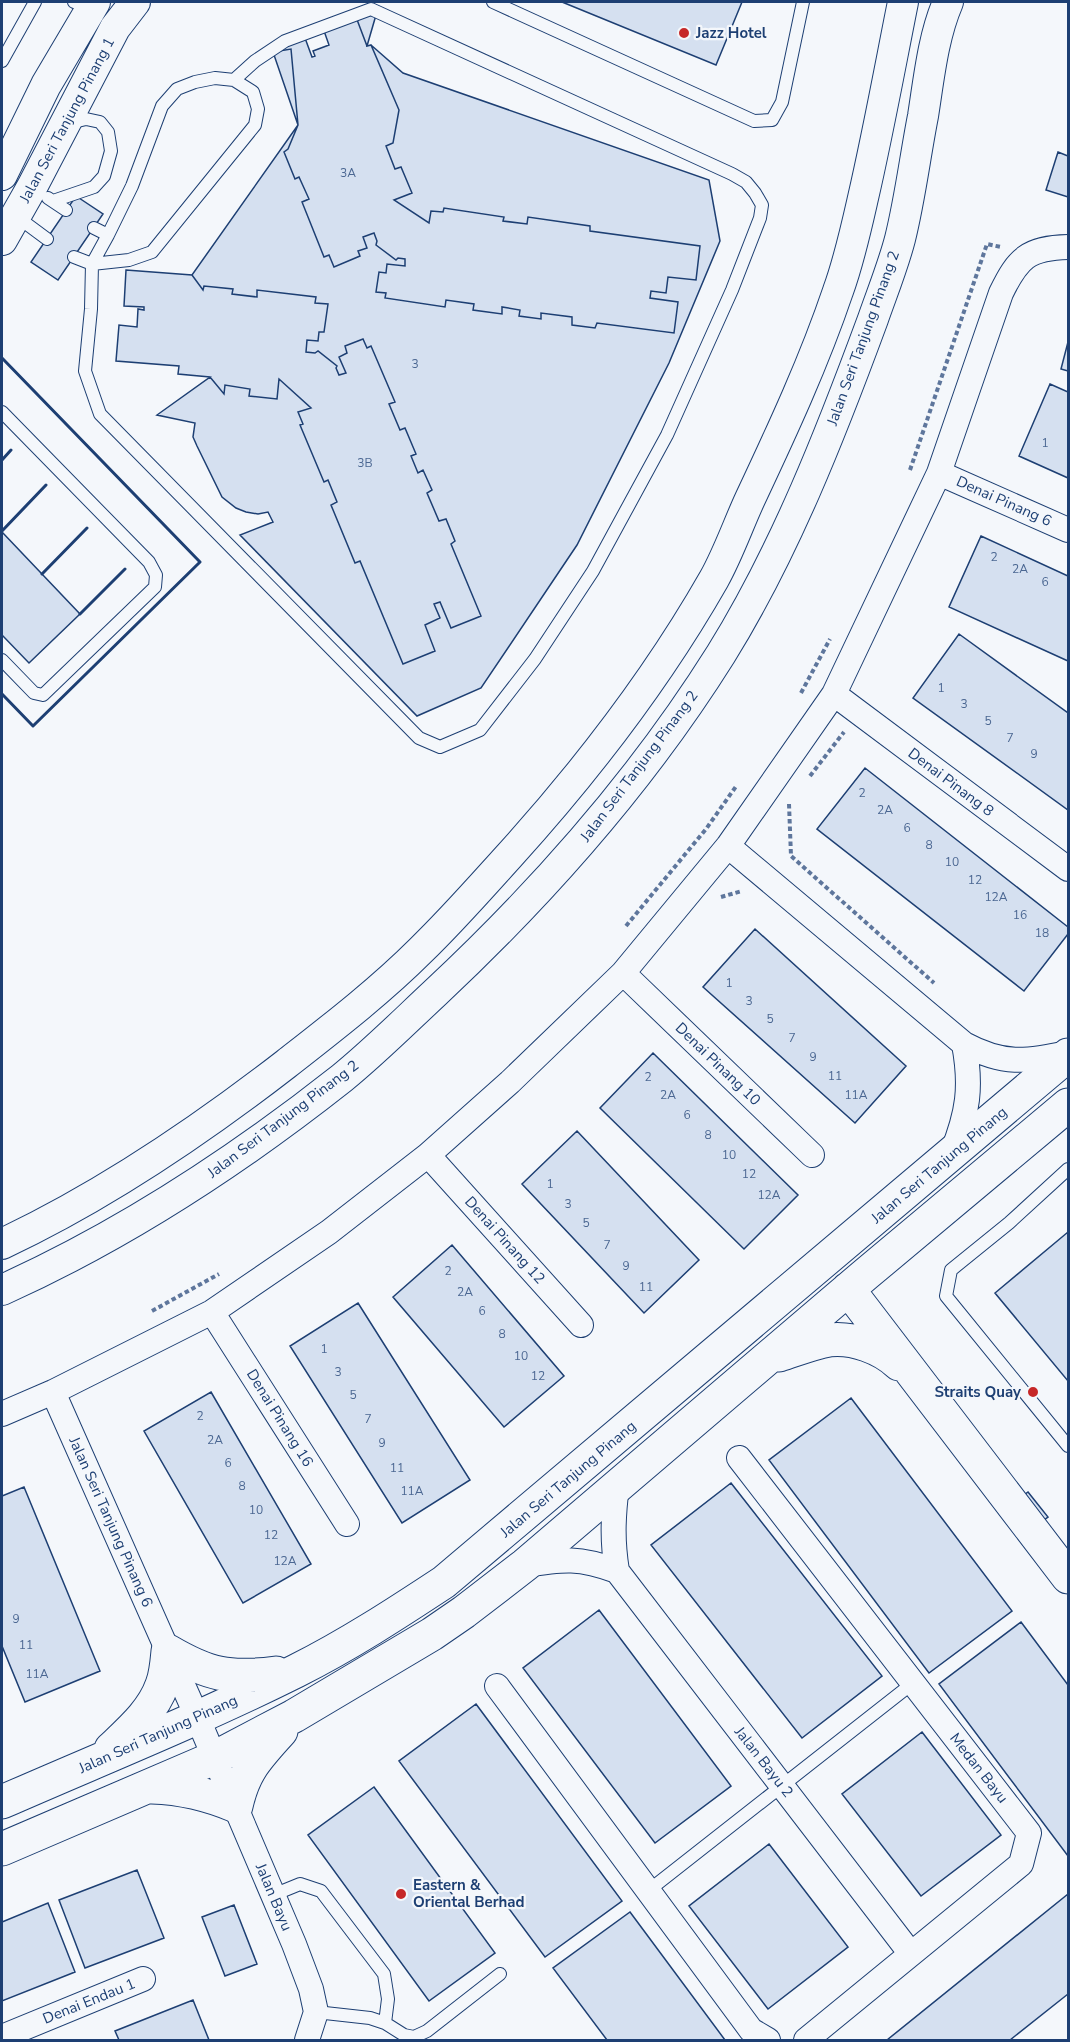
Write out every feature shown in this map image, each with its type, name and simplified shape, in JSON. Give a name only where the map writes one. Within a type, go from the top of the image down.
[{"type":"main road","name":"Jalan Seri Tanjung Pinang","points":[[2,1802],[198,1719],[299,1670],[444,1582],[1068,1054]]},
{"type":"main road","points":[[2,1849],[214,1758],[294,1716],[432,1634],[464,1612],[525,1565],[848,1289],[1068,1105]]},
{"type":"main road","points":[[848,1289],[1068,1577]]},
{"type":"main road","points":[[768,1359],[831,1340],[864,1343],[888,1354],[922,1386]]},
{"type":"main road","points":[[99,1760],[133,1729],[154,1703],[163,1683],[168,1651],[192,1665],[214,1673],[235,1676],[299,1670]]},
{"type":"main road","points":[[151,1786],[172,1787],[194,1792],[215,1797],[236,1806],[241,1783],[253,1763],[294,1716]]},
{"type":"street","name":"Jalan Seri Tanjung Pinang 1","points":[[9,228],[42,194],[64,126],[115,28],[135,2]]},
{"type":"street","points":[[2,1244],[92,1197],[151,1161],[206,1125],[312,1044],[420,951],[555,805],[594,757],[674,644],[716,576],[790,410],[839,291],[874,150],[903,2]]},
{"type":"street","name":"Jalan Seri Tanjung Pinang 2","points":[[2,1290],[93,1245],[181,1195],[272,1131],[345,1075],[500,931],[561,867],[672,728],[722,652],[768,569],[809,480],[872,320],[900,239],[941,20],[948,2]]},
{"type":"street","points":[[42,194],[2,174],[86,4]]},
{"type":"street","points":[[2,1414],[53,1392],[212,1312],[329,1233],[428,1155],[510,1082],[623,973],[728,846],[834,694],[939,473],[1000,293],[1013,269],[1030,253],[1049,248],[1068,247]]},
{"type":"street","name":"Denai Pinang 6","points":[[939,473],[1068,530]]},
{"type":"street","name":"Denai Pinang 8","points":[[834,694],[1068,869]]},
{"type":"street","points":[[728,846],[964,1044],[984,1055],[1004,1060],[1024,1060],[1068,1054]]},
{"type":"street","name":"Denai Pinang 10","points":[[623,973],[812,1155]]},
{"type":"street","points":[[952,1153],[963,1124],[969,1090],[964,1044]]},
{"type":"street","name":"Denai Pinang 12","points":[[428,1155],[581,1325]]},
{"type":"street","name":"Denai Pinang 16","points":[[212,1312],[347,1524]]},
{"type":"street","name":"Jalan Seri Tanjung Pinang 6","points":[[53,1392],[198,1719]]},
{"type":"street","name":"Medan Bayu","points":[[739,1458],[1029,1833],[1021,1864],[806,2040]]},
{"type":"street","points":[[525,1565],[562,1559],[592,1562],[617,1571],[613,1544],[613,1521],[618,1485]]},
{"type":"street","name":"Jalan Bayu 2","points":[[617,1571],[911,1954]]},
{"type":"street","points":[[496,1686],[751,2030],[768,2040]]},
{"type":"street","name":"Jalan Bayu","points":[[198,1719],[311,1989],[316,2012]]},
{"type":"street","name":"Denai Endau 1","points":[[2,2037],[143,1979]]},
{"type":"street","points":[[307,2040],[316,2012]]},
{"type":"lane","points":[[2,61],[35,2]]},
{"type":"lane","points":[[493,2],[754,121],[772,120],[782,102],[803,2]]},
{"type":"lane","points":[[74,256],[92,264],[129,260],[152,252],[255,125],[258,109],[254,92],[234,80],[214,78],[177,89],[162,106],[132,186],[92,264],[91,309],[85,371],[100,414],[419,738],[440,747],[480,730],[535,659],[593,571],[667,435],[732,290],[760,218],[762,205],[746,182],[732,174],[371,9],[285,41],[255,61],[234,80]]},
{"type":"lane","points":[[42,194],[94,187],[104,176],[111,151],[108,132],[100,122],[86,118],[74,120],[64,126]]},
{"type":"lane","points":[[42,194],[66,210]]},
{"type":"lane","points":[[9,228],[47,239]]},
{"type":"lane","points":[[94,228],[108,235]]},
{"type":"lane","points":[[2,412],[149,562],[156,575],[154,587],[43,695],[34,693],[2,660]]},
{"type":"lane","points":[[1068,1169],[1009,1223],[951,1270],[946,1296],[1068,1446]]},
{"type":"lane","points":[[648,1891],[913,1683]]},
{"type":"lane","points":[[273,1895],[300,1884],[321,1891],[384,1974],[388,1999],[385,2023]]},
{"type":"lane","points":[[316,2012],[370,2018],[385,2023],[404,2035],[414,2037],[427,2031],[500,1974]]},
{"type":"path","points":[[809,777],[859,712]]},
{"type":"path","points":[[795,796],[788,805],[791,856],[934,983]]},
{"type":"path","points":[[714,903],[722,895],[752,889]]},
{"type":"building","name":"Jazz Hotel","points":[[562,2],[742,2],[716,65]]},
{"type":"building","points":[[376,15],[367,46],[371,45],[403,73],[709,180],[720,241],[669,363],[577,545],[481,688],[417,716],[240,535],[273,522],[268,512],[258,514],[246,512],[236,508],[222,497],[193,437],[195,423],[157,415],[210,377],[178,374],[179,366],[116,361],[119,325],[137,327],[138,309],[144,310],[144,307],[124,306],[126,270],[192,275],[298,125],[291,49],[273,52],[305,38],[312,57],[315,56],[313,51],[329,45],[323,28],[356,17]]},
{"type":"building","points":[[356,17],[367,46],[371,45],[399,110],[393,143],[386,146],[395,169],[401,167],[412,193],[394,200],[429,223],[431,211],[443,212],[444,208],[504,217],[503,221],[527,224],[528,217],[590,226],[590,231],[700,246],[696,280],[668,277],[666,293],[651,291],[650,298],[678,302],[674,333],[597,323],[595,328],[572,325],[572,317],[541,313],[541,319],[519,316],[520,310],[502,307],[502,314],[473,310],[474,304],[446,300],[445,307],[385,298],[386,293],[376,292],[379,272],[386,273],[387,264],[405,266],[405,259],[396,260],[376,245],[374,233],[363,237],[367,248],[358,251],[360,256],[334,267],[329,255],[324,257],[302,202],[309,199],[299,177],[295,179],[284,152],[288,149],[298,125],[273,52],[305,38],[312,57],[315,56],[313,51],[329,45],[323,28]]},
{"type":"building","points":[[1058,152],[1068,156],[1068,197],[1046,190]]},
{"type":"building","points":[[76,196],[103,214],[58,280],[31,262]]},
{"type":"building","points":[[126,270],[192,275],[203,290],[204,286],[233,289],[232,294],[257,297],[257,290],[316,297],[315,303],[328,304],[324,332],[319,332],[318,341],[307,340],[306,352],[318,351],[337,366],[339,375],[346,373],[339,357],[347,353],[345,346],[363,339],[367,348],[371,346],[395,402],[389,404],[400,430],[405,428],[416,454],[411,456],[418,473],[423,470],[432,490],[427,493],[439,521],[446,519],[455,541],[451,544],[481,616],[451,628],[440,602],[434,604],[440,618],[425,625],[435,651],[403,664],[360,561],[355,563],[331,505],[337,502],[328,480],[324,482],[300,425],[303,424],[298,412],[311,408],[279,379],[277,399],[249,396],[250,389],[225,385],[224,394],[210,377],[178,374],[179,366],[116,361],[119,325],[137,327],[138,309],[144,310],[144,307],[124,306]]},
{"type":"building","points":[[1068,342],[1068,371],[1061,369]]},
{"type":"building","points":[[1050,384],[1068,392],[1068,478],[1019,456]]},
{"type":"building","points":[[2,532],[80,614],[29,663],[2,635]]},
{"type":"building","points":[[981,536],[1068,576],[1068,661],[949,607]]},
{"type":"building","points":[[959,634],[1068,713],[1068,810],[913,698]]},
{"type":"building","points":[[865,768],[1068,927],[1068,934],[1024,991],[817,829]]},
{"type":"building","points":[[755,929],[906,1066],[855,1123],[703,987]]},
{"type":"building","points":[[653,1053],[798,1195],[744,1249],[600,1108]]},
{"type":"building","points":[[577,1131],[699,1260],[644,1313],[522,1184]]},
{"type":"building","points":[[1068,1232],[1068,1381],[995,1293]]},
{"type":"building","points":[[452,1245],[564,1376],[504,1427],[393,1297]]},
{"type":"building","points":[[358,1303],[470,1480],[402,1523],[290,1346]]},
{"type":"building","points":[[211,1392],[311,1564],[243,1603],[144,1431]]},
{"type":"building","points":[[851,1398],[1012,1611],[929,1673],[769,1460]]},
{"type":"building","points":[[731,1483],[882,1676],[802,1738],[651,1545]]},
{"type":"building","points":[[24,1487],[100,1671],[25,1702],[2,1646],[2,1496]]},
{"type":"building","points":[[1028,1492],[1048,1517],[1040,1523],[1020,1498]]},
{"type":"building","points":[[599,1610],[731,1786],[655,1843],[523,1668]]},
{"type":"building","points":[[1021,1622],[1068,1685],[1068,1856],[939,1684]]},
{"type":"building","points":[[476,1704],[622,1901],[545,1957],[399,1761]]},
{"type":"building","points":[[922,1732],[1001,1835],[921,1896],[842,1794]]},
{"type":"building","name":"Eastern & Oriental Berhad","points":[[374,1787],[495,1953],[429,2001],[308,1835]]},
{"type":"building","points":[[769,1844],[848,1947],[768,2009],[689,1906]]},
{"type":"building","points":[[137,1870],[164,1938],[85,1968],[59,1900]]},
{"type":"building","points":[[1068,1894],[1068,1994],[1010,2040],[887,2040]]},
{"type":"building","points":[[48,1903],[75,1972],[2,2001],[2,1922]]},
{"type":"building","points":[[234,1905],[257,1964],[225,1976],[202,1917]]},
{"type":"building","points":[[630,1912],[725,2040],[607,2040],[553,1968]]},
{"type":"building","points":[[193,2000],[209,2040],[119,2040],[115,2031]]},
{"type":"wall","points":[[2,358],[200,562],[33,726],[2,694]]},
{"type":"wall","points":[[2,460],[11,450]]},
{"type":"wall","points":[[2,531],[46,485]]},
{"type":"wall","points":[[42,574],[87,528]]},
{"type":"wall","points":[[80,614],[125,569]]},
{"type":"place","name":"Jazz Hotel","points":[[684,33]]},
{"type":"place","name":"Straits Quay","points":[[1033,1392]]},
{"type":"place","name":"Eastern & Oriental Berhad","points":[[401,1894]]}]
